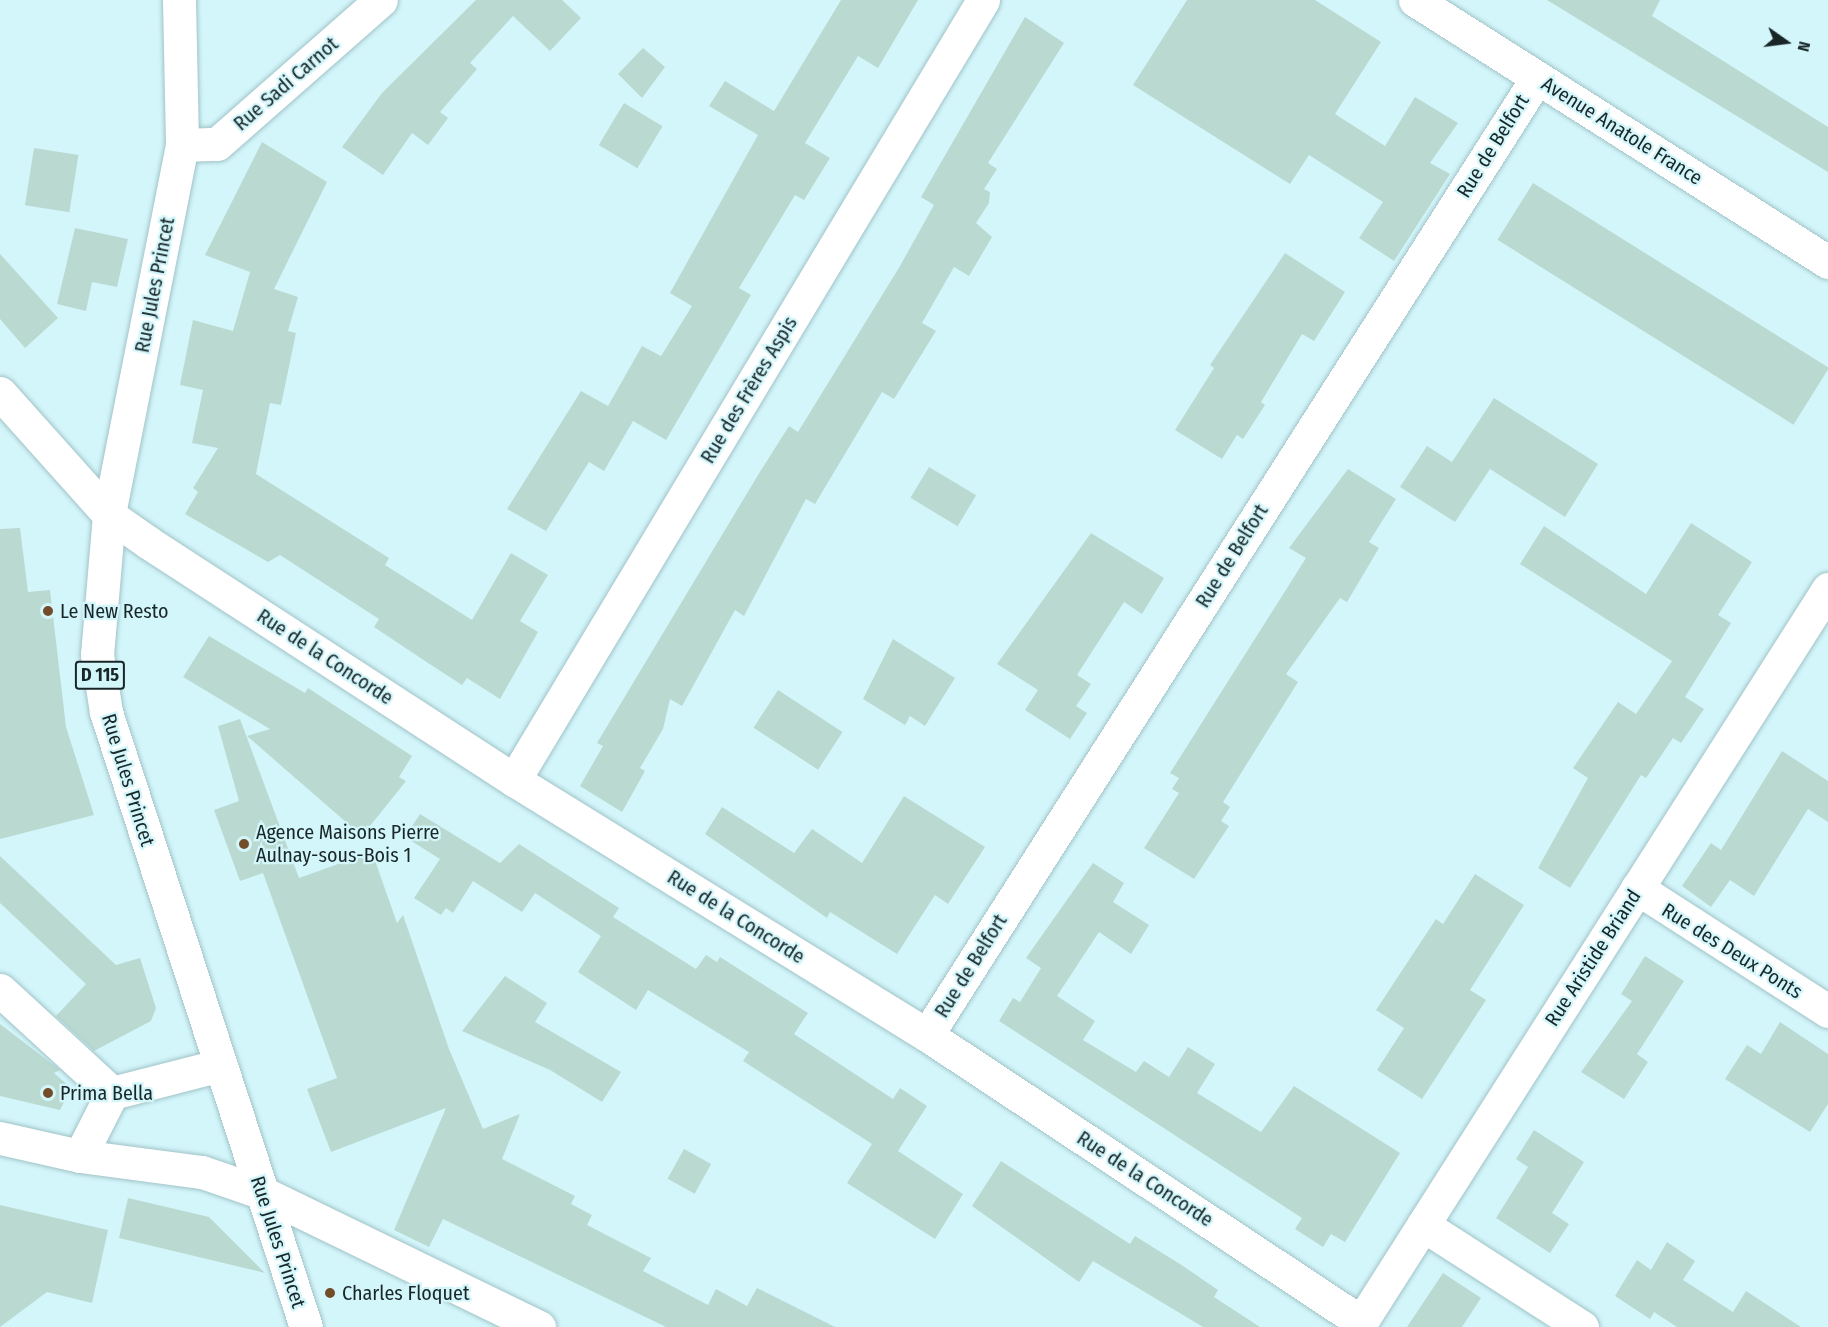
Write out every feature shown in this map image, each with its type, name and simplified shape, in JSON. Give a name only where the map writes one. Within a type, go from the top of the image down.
[{"type":"street","name":"Rue Jules Princet","points":[[179,0],[182,145],[109,515],[97,654],[106,712],[217,1066],[263,1193],[306,1327]]},
{"type":"street","name":"Rue Sadi Carnot","points":[[182,145],[217,144],[381,0]]},
{"type":"street","name":"Rue des Frères Aspis","points":[[514,780],[983,0]]},
{"type":"street","name":"Avenue Anatole France","points":[[1415,0],[1828,262]]},
{"type":"street","name":"Rue de Belfort","points":[[927,1035],[1537,78]]},
{"type":"street","name":"Rue de la Concorde","points":[[0,393],[109,515],[514,780],[927,1035],[1360,1325]]},
{"type":"street","name":"Rue Aristide Briand","points":[[1360,1325],[1828,589]]},
{"type":"street","name":"Rue des Deux Ponts","points":[[1637,888],[1828,1011]]},
{"type":"street","points":[[0,990],[112,1093]]},
{"type":"street","points":[[80,1156],[112,1093],[217,1066]]},
{"type":"street","points":[[0,1138],[80,1156],[202,1172],[263,1193],[538,1327]]},
{"type":"street","points":[[1423,1225],[1582,1327]]},
{"type":"building","points":[[476,0],[562,0],[581,18],[550,51],[513,16],[470,63],[477,69],[440,112],[448,118],[428,145],[412,133],[383,175],[342,147],[382,93]]},
{"type":"building","points":[[841,0],[918,0],[878,68],[858,56],[805,143],[830,158],[804,200],[795,195],[739,288],[751,295],[666,440],[633,421],[604,471],[589,462],[546,531],[507,509],[581,391],[608,406],[642,346],[661,356],[692,306],[670,293],[758,135],[709,106],[725,81],[774,111]]},
{"type":"building","points":[[1187,0],[1315,0],[1381,42],[1335,114],[1385,146],[1415,97],[1458,123],[1430,163],[1450,174],[1394,261],[1359,238],[1383,202],[1309,155],[1290,184],[1133,85]]},
{"type":"building","points":[[1547,0],[1660,0],[1652,16],[1828,127],[1828,172]]},
{"type":"building","points":[[1025,17],[1064,43],[988,163],[997,169],[984,189],[990,192],[989,203],[976,223],[992,237],[969,276],[954,267],[922,323],[936,331],[894,399],[882,392],[815,504],[806,499],[744,616],[735,610],[682,706],[670,699],[663,729],[640,768],[645,771],[622,812],[580,786],[603,746],[597,743],[789,426],[798,432],[900,266],[934,205],[921,197]]},
{"type":"building","points":[[643,48],[665,67],[642,98],[618,74]]},
{"type":"building","points":[[624,103],[663,126],[637,168],[599,145]]},
{"type":"building","points":[[262,142],[327,182],[274,289],[298,297],[288,331],[296,333],[281,405],[270,403],[256,474],[389,558],[385,565],[472,620],[511,553],[548,575],[520,621],[538,632],[500,699],[467,678],[462,685],[425,661],[374,627],[379,619],[280,555],[268,562],[185,514],[198,492],[193,488],[218,448],[192,443],[203,390],[180,385],[193,320],[233,331],[250,272],[205,255]]},
{"type":"building","points":[[34,148],[78,155],[69,212],[25,205]]},
{"type":"building","points":[[1533,183],[1828,367],[1793,425],[1497,240]]},
{"type":"building","points":[[75,228],[128,239],[117,287],[92,282],[86,311],[57,304]]},
{"type":"building","points":[[1285,253],[1345,292],[1314,341],[1302,334],[1261,402],[1265,405],[1243,439],[1237,435],[1222,459],[1175,430],[1214,368],[1210,365]]},
{"type":"building","points":[[0,254],[58,318],[25,348],[0,319]]},
{"type":"building","points":[[1494,398],[1598,464],[1565,517],[1490,469],[1455,522],[1400,487],[1427,446],[1452,462]]},
{"type":"building","points":[[929,467],[976,495],[958,526],[910,498]]},
{"type":"building","points":[[1348,469],[1396,499],[1369,542],[1379,548],[1347,602],[1340,598],[1286,674],[1298,682],[1223,802],[1230,807],[1221,821],[1229,826],[1194,879],[1144,848],[1179,793],[1172,789],[1179,778],[1170,773],[1306,558],[1289,548]]},
{"type":"building","points":[[1691,523],[1752,562],[1718,615],[1731,623],[1685,697],[1704,709],[1681,743],[1673,738],[1646,778],[1641,775],[1570,888],[1538,868],[1588,778],[1573,768],[1618,702],[1636,714],[1672,661],[1520,564],[1544,526],[1646,594]]},
{"type":"building","points":[[20,528],[28,592],[50,590],[66,727],[94,815],[0,839],[0,529]]},
{"type":"building","points":[[1091,533],[1164,578],[1142,614],[1124,602],[1077,675],[1091,684],[1076,706],[1087,713],[1070,739],[1025,710],[1038,690],[997,664]]},
{"type":"building","points":[[209,636],[305,693],[308,688],[412,756],[399,777],[406,781],[362,836],[247,736],[270,729],[183,677]]},
{"type":"building","points":[[893,639],[955,678],[925,726],[910,716],[905,725],[863,699]]},
{"type":"building","points":[[778,690],[843,732],[818,770],[753,728]]},
{"type":"building","points":[[240,719],[299,878],[372,852],[397,923],[403,915],[449,1049],[483,1129],[520,1114],[502,1159],[575,1196],[571,1204],[592,1215],[587,1225],[651,1258],[643,1271],[708,1305],[716,1289],[747,1306],[757,1288],[835,1327],[666,1327],[443,1219],[429,1247],[394,1230],[446,1108],[331,1152],[307,1089],[337,1078],[263,873],[240,881],[214,810],[239,801],[218,726]]},
{"type":"building","points":[[1782,751],[1828,781],[1828,822],[1808,809],[1754,896],[1730,880],[1711,907],[1682,886],[1711,843],[1721,850]]},
{"type":"building","points":[[904,796],[985,847],[948,904],[935,895],[897,954],[830,912],[827,918],[705,834],[722,807],[794,853],[812,829],[862,863]]},
{"type":"building","points":[[420,814],[500,863],[519,844],[619,908],[613,917],[696,969],[706,955],[717,962],[720,957],[808,1013],[794,1034],[893,1099],[900,1088],[927,1106],[898,1151],[963,1194],[935,1239],[847,1183],[872,1144],[743,1061],[749,1052],[648,990],[636,1010],[578,972],[601,936],[535,893],[522,912],[473,881],[453,913],[446,908],[441,915],[414,898],[440,859],[405,837]]},
{"type":"building","points":[[0,856],[116,965],[140,958],[156,1008],[151,1021],[94,1051],[56,1016],[86,984],[0,903]]},
{"type":"building","points":[[1093,863],[1124,883],[1113,902],[1149,925],[1131,954],[1099,932],[1057,996],[1095,1021],[1083,1040],[1136,1072],[1144,1061],[1169,1077],[1188,1047],[1215,1064],[1197,1093],[1261,1132],[1294,1086],[1400,1153],[1345,1242],[1331,1234],[1323,1247],[1295,1229],[1302,1218],[999,1021],[1013,998],[1020,1002],[1041,968],[1026,958]]},
{"type":"building","points":[[1475,874],[1524,905],[1470,990],[1486,1000],[1422,1099],[1377,1070],[1404,1028],[1376,1010],[1436,919],[1443,924]]},
{"type":"building","points":[[1645,956],[1684,981],[1637,1054],[1648,1062],[1624,1099],[1581,1072],[1632,1001],[1621,994]]},
{"type":"building","points":[[505,976],[547,1003],[535,1022],[621,1072],[602,1102],[550,1070],[462,1031]]},
{"type":"building","points":[[1780,1022],[1828,1054],[1828,1104],[1810,1132],[1725,1079],[1747,1045],[1761,1054]]},
{"type":"building","points":[[0,1024],[60,1070],[54,1073],[71,1088],[60,1110],[0,1096]]},
{"type":"building","points":[[1534,1130],[1584,1162],[1552,1213],[1569,1224],[1550,1253],[1496,1218],[1528,1167],[1516,1159]]},
{"type":"building","points":[[684,1149],[711,1164],[695,1194],[668,1179]]},
{"type":"building","points":[[1001,1161],[1130,1244],[1135,1236],[1183,1266],[1218,1290],[1214,1297],[1260,1327],[1203,1327],[1093,1261],[1079,1282],[972,1206]]},
{"type":"building","points":[[128,1198],[209,1217],[265,1273],[119,1238]]},
{"type":"building","points":[[0,1205],[108,1230],[92,1303],[47,1292],[0,1327]]},
{"type":"building","points":[[1667,1242],[1695,1261],[1683,1280],[1733,1312],[1746,1291],[1801,1327],[1677,1327],[1654,1312],[1650,1319],[1615,1296],[1637,1260],[1651,1270]]},
{"type":"building","points":[[1443,1273],[1481,1298],[1462,1327],[1407,1327]]},
{"type":"place","name":"Le New Resto","points":[[48,611]]},
{"type":"place","name":"Agence Maisons Pierre Aulnay-sous-Bois 1","points":[[244,844]]},
{"type":"place","name":"Prima Bella","points":[[48,1093]]},
{"type":"place","name":"Charles Floquet","points":[[330,1293]]}]
